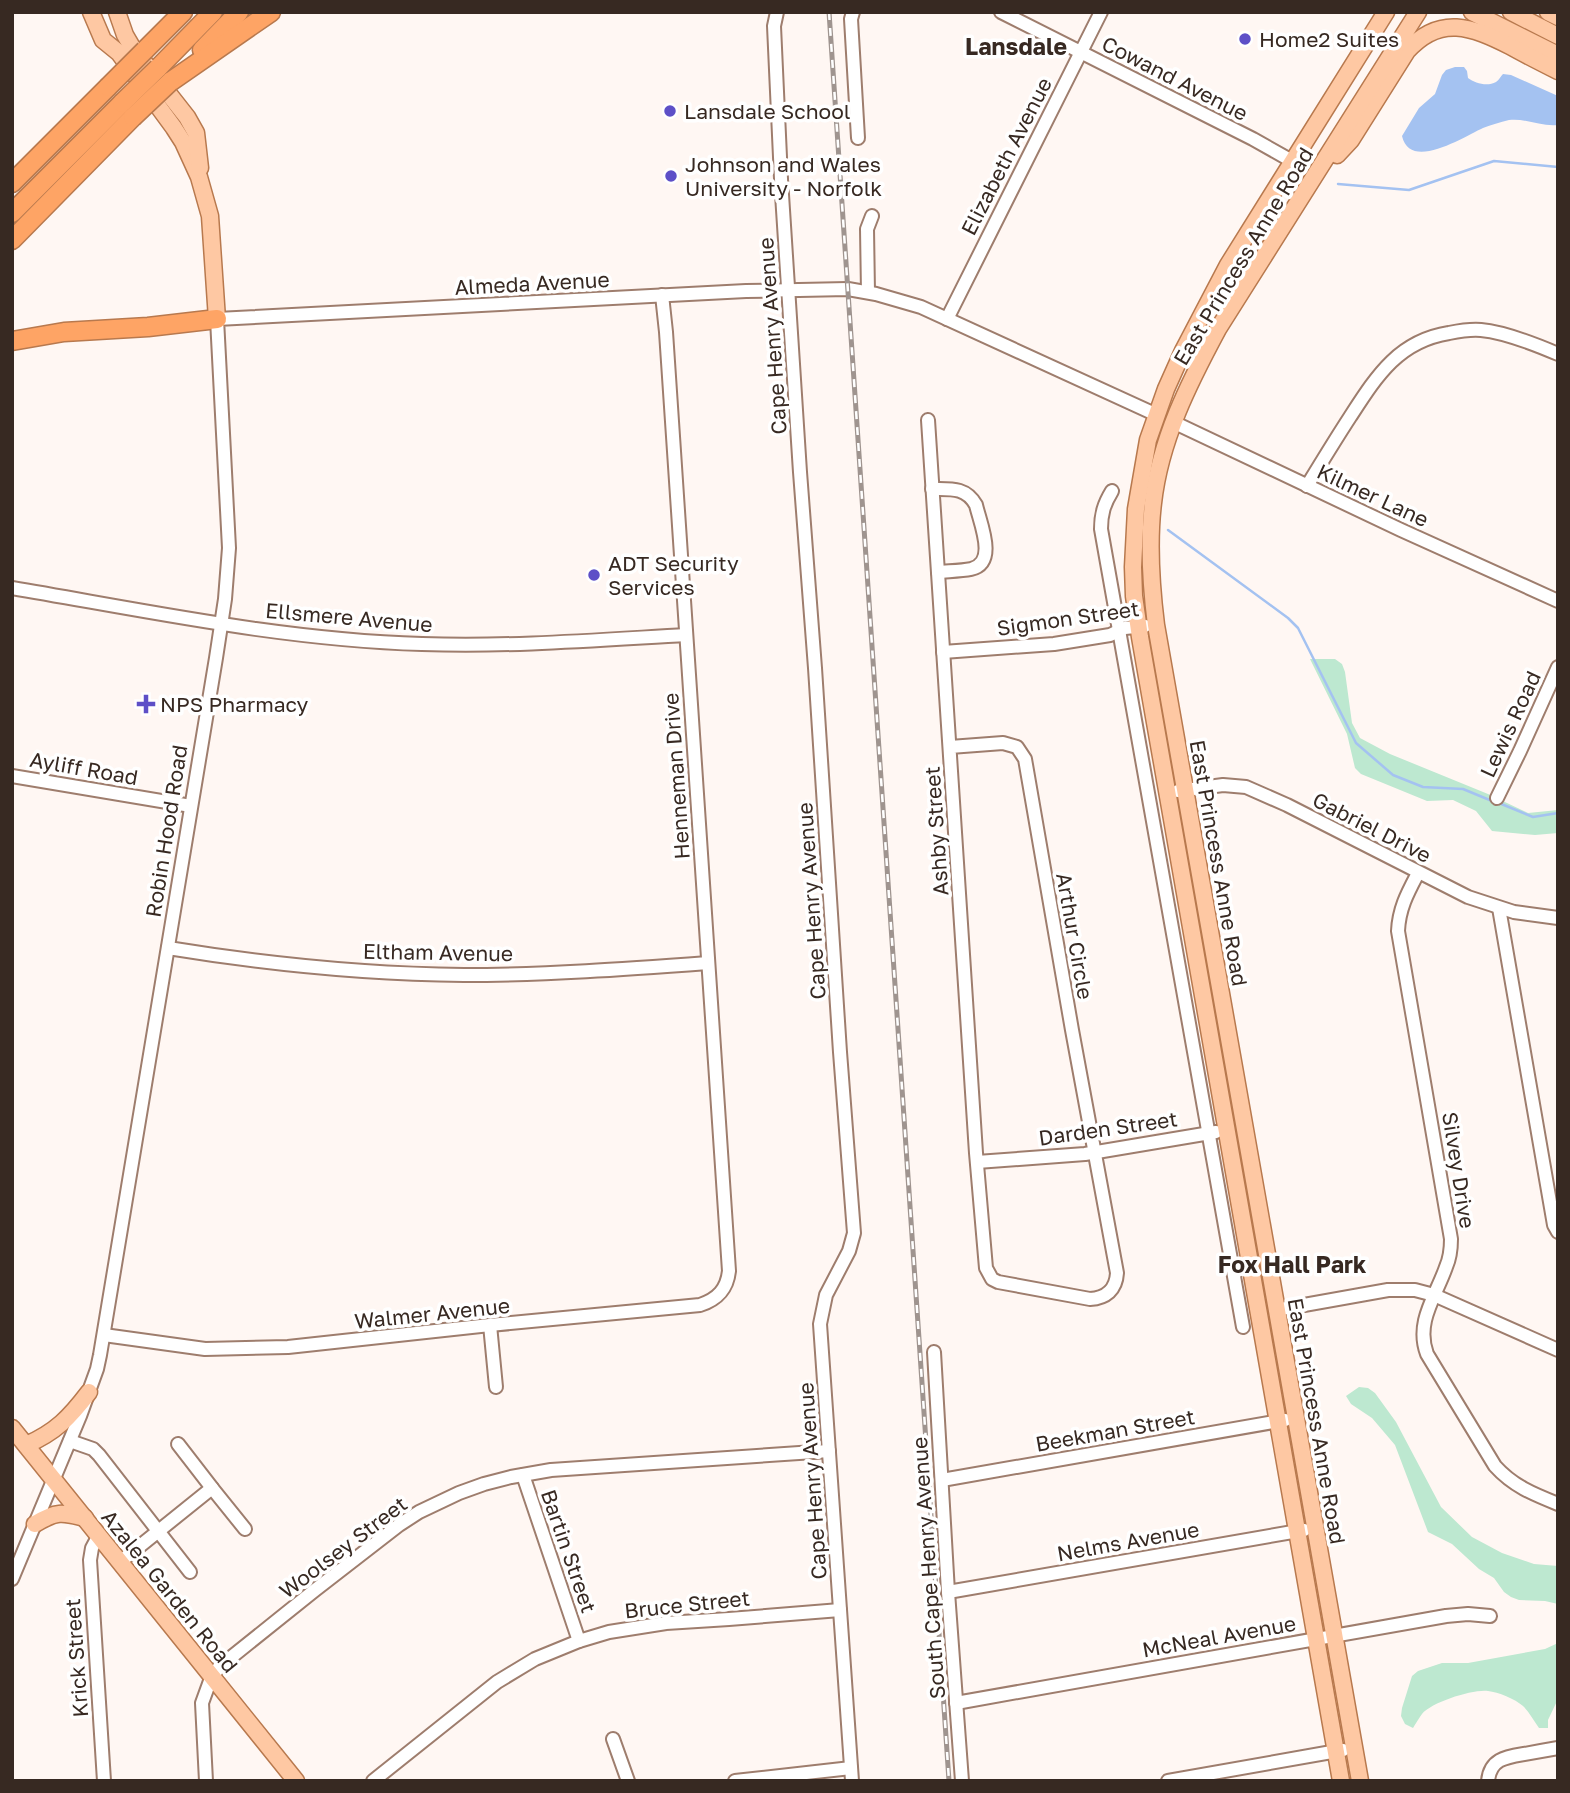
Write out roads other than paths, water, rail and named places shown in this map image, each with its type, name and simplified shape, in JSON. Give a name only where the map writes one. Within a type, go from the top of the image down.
[{"type":"highway","points":[[12,183],[183,12]]},
{"type":"highway","points":[[12,240],[127,110],[158,68],[213,12]]},
{"type":"highway","points":[[170,82],[239,12]]},
{"type":"highway","points":[[12,213],[127,110],[271,12]]},
{"type":"highway","points":[[12,341],[64,332],[148,327],[217,319]]},
{"type":"main road","name":"Robin Hood Road","points":[[91,12],[103,40],[119,53],[174,128],[202,184],[212,230],[217,319]]},
{"type":"main road","name":"Robin Hood Road","points":[[108,12],[119,53]]},
{"type":"main road","points":[[117,12],[132,47],[187,117],[196,133],[202,184]]},
{"type":"main road","name":"East Princess Anne Road","points":[[1341,1781],[1138,627],[1134,586],[1134,538],[1136,509],[1148,440],[1185,395],[1219,328],[1418,12]]},
{"type":"main road","points":[[1472,12],[1558,55]]},
{"type":"main road","points":[[1511,12],[1558,36]]},
{"type":"main road","points":[[1548,12],[1558,17]]},
{"type":"main road","name":"East Princess Anne Road","points":[[1360,1781],[1156,625],[1150,562],[1153,501],[1164,448],[1166,389],[1228,265],[1384,14]]},
{"type":"main road","points":[[1314,179],[1351,140],[1407,51],[1431,32],[1450,28],[1474,29],[1558,71]]},
{"type":"main road","points":[[26,1445],[47,1435],[64,1422],[89,1392]]},
{"type":"main road","name":"Azalea Garden Road","points":[[12,1428],[296,1781]]},
{"type":"main road","points":[[35,1524],[52,1514],[64,1513],[85,1518]]},
{"type":"street","name":"Cape Henry Avenue","points":[[777,12],[774,26],[788,291],[854,1233],[849,1251],[825,1295],[820,1324],[852,1775]]},
{"type":"street","points":[[853,12],[850,19],[858,138]]},
{"type":"street","name":"Cowand Avenue","points":[[1001,12],[1292,161]]},
{"type":"street","name":"Elizabeth Avenue","points":[[947,318],[1101,12]]},
{"type":"street","points":[[868,292],[867,229],[872,216]]},
{"type":"street","name":"Almeda Avenue","points":[[217,319],[746,291],[849,289]]},
{"type":"street","name":"Kilmer Lane","points":[[849,289],[902,301],[947,318],[1558,601]]},
{"type":"street","name":"Henneman Drive","points":[[662,295],[728,1255]]},
{"type":"street","name":"Robin Hood Road","points":[[12,1579],[97,1369],[221,623],[229,548],[217,319]]},
{"type":"street","points":[[1307,486],[1378,374],[1414,344],[1437,335],[1480,330],[1494,332],[1558,354]]},
{"type":"street","name":"Ashby Street","points":[[928,420],[977,1162],[986,1268],[992,1279],[1090,1299],[1098,1299],[1110,1293],[1117,1273],[1103,1201]]},
{"type":"street","points":[[932,489],[956,489],[969,494],[976,505],[987,550],[984,562],[979,566],[938,572]]},
{"type":"street","points":[[1112,491],[1101,515],[1101,529],[1244,1327]]},
{"type":"street","name":"Ellsmere Avenue","points":[[12,588],[323,637],[420,644],[536,644],[686,635]]},
{"type":"street","name":"Sigmon Street","points":[[943,652],[1054,644],[1156,625]]},
{"type":"street","name":"Lewis Road","points":[[1497,798],[1558,667]]},
{"type":"street","name":"Arthur Circle","points":[[950,747],[1003,743],[1017,747],[1025,759],[1103,1201]]},
{"type":"street","name":"Ayliff Road","points":[[12,776],[191,806]]},
{"type":"street","name":"Gabriel Drive","points":[[1167,793],[1223,785],[1246,787],[1468,897],[1499,908],[1558,918]]},
{"type":"street","name":"Silvey Drive","points":[[1418,873],[1404,899],[1398,930],[1450,1226],[1447,1265],[1424,1319],[1423,1335],[1427,1354],[1502,1475],[1524,1491],[1558,1504]]},
{"type":"street","points":[[1499,908],[1554,1225],[1558,1232]]},
{"type":"street","name":"Eltham Avenue","points":[[168,947],[301,966],[464,975],[592,972],[708,963]]},
{"type":"street","name":"Darden Street","points":[[977,1162],[1094,1152],[1244,1127]]},
{"type":"street","name":"Walmer Avenue","points":[[104,1335],[205,1349],[309,1346],[700,1305],[715,1299],[725,1287],[729,1271],[728,1255]]},
{"type":"street","points":[[1276,1310],[1388,1290],[1415,1290],[1434,1295],[1558,1350]]},
{"type":"street","points":[[490,1325],[496,1387]]},
{"type":"street","name":"South Cape Henry Avenue","points":[[934,1352],[962,1781]]},
{"type":"street","name":"Beekman Street","points":[[942,1480],[1296,1419]]},
{"type":"street","points":[[70,1441],[99,1455],[190,1572]]},
{"type":"street","points":[[177,1444],[245,1529]]},
{"type":"street","name":"Woolsey Street","points":[[206,1781],[202,1712],[205,1691],[219,1667],[409,1518],[436,1503],[484,1484],[523,1475],[591,1467],[829,1451]]},
{"type":"street","name":"Bartin Street","points":[[523,1475],[579,1641]]},
{"type":"street","points":[[120,1562],[212,1488]]},
{"type":"street","name":"Nelms Avenue","points":[[948,1592],[1315,1528]]},
{"type":"street","name":"Krick Street","points":[[99,1535],[89,1560],[104,1781]]},
{"type":"street","name":"Bruce Street","points":[[373,1781],[497,1682],[535,1659],[579,1641],[610,1632],[666,1623],[840,1610]]},
{"type":"street","name":"McNeal Avenue","points":[[956,1703],[1446,1616],[1490,1616]]},
{"type":"street","points":[[613,1739],[628,1781]]},
{"type":"street","points":[[1168,1781],[1354,1748]]},
{"type":"street","points":[[1488,1781],[1493,1765],[1504,1757],[1558,1748]]},
{"type":"street","points":[[735,1781],[852,1775]]},
{"type":"water","points":[[1464,67],[1468,78],[1478,83],[1492,83],[1503,74],[1511,75],[1558,96],[1558,125],[1509,120],[1483,128],[1439,148],[1416,151],[1407,146],[1402,136],[1419,108],[1435,94],[1446,70]]},
{"type":"waterway","points":[[1338,184],[1409,190],[1494,161],[1558,167]]},
{"type":"waterway","points":[[1168,530],[1298,628],[1356,743],[1393,775],[1423,787],[1463,789],[1492,801]]},
{"type":"waterway","points":[[1499,803],[1533,817],[1558,813]]},
{"type":"railway","points":[[829,12],[949,1781]]},
{"type":"place","name":"Home2 Suites","points":[[1245,39]]},
{"type":"place","name":"Lansdale School","points":[[670,111]]},
{"type":"place","name":"Johnson and Wales University - Norfolk","points":[[671,176]]},
{"type":"place","name":"ADT Security Services","points":[[594,575]]},
{"type":"place","name":"NPS Pharmacy","points":[[146,704]]},
{"type":"district","name":"Lansdale","points":[[1016,46]]},
{"type":"district","name":"Fox Hall Park","points":[[1292,1264]]}]
